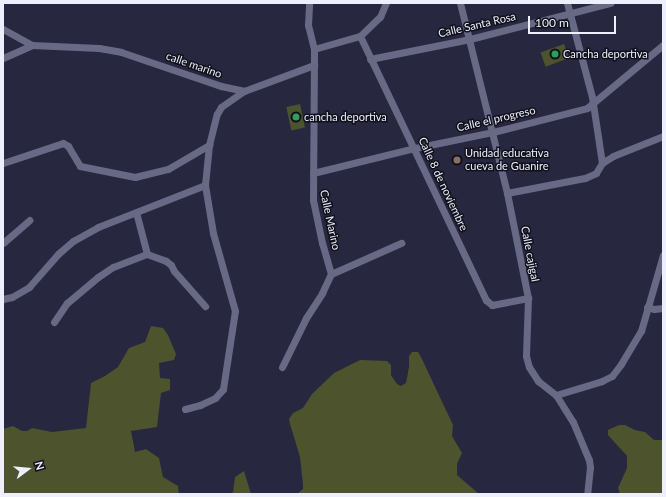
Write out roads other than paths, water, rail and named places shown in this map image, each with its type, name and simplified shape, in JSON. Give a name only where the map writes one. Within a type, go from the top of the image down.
[{"type":"street","points":[[185,409],[200,405],[215,398],[223,389],[235,323],[235,311],[213,233],[205,185],[209,145],[218,110],[244,91],[314,65],[314,49],[308,25],[309,3]]},
{"type":"street","points":[[314,49],[360,36],[380,17],[386,3]]},
{"type":"street","name":"Calle cajigal","points":[[460,3],[493,132],[528,298],[526,356],[529,367],[538,381],[556,395],[573,422],[589,460],[587,494]]},
{"type":"street","points":[[567,3],[593,102],[602,163]]},
{"type":"street","name":"Calle Santa Rosa","points":[[370,59],[470,39],[610,3]]},
{"type":"street","points":[[3,29],[32,45]]},
{"type":"street","name":"Calle 8 de noviembre","points":[[360,36],[486,300],[492,305],[528,298]]},
{"type":"street","name":"calle marino","points":[[3,58],[32,45],[99,48],[121,52],[221,86],[244,91]]},
{"type":"street","name":"Calle el progreso","points":[[313,173],[414,148],[493,132],[587,108],[663,45]]},
{"type":"street","name":"Calle Marino","points":[[314,65],[313,200],[322,243],[331,274]]},
{"type":"street","points":[[507,193],[585,178],[596,172],[602,163],[613,156],[663,136]]},
{"type":"street","points":[[3,163],[63,143],[68,146],[80,166],[135,177],[168,169],[209,145]]},
{"type":"street","points":[[3,299],[12,297],[29,287],[58,254],[73,241],[98,227],[205,185]]},
{"type":"street","points":[[136,212],[147,254]]},
{"type":"street","points":[[3,243],[29,220]]},
{"type":"street","points":[[282,368],[306,318],[322,294],[331,274],[401,243]]},
{"type":"street","points":[[54,322],[67,303],[98,277],[113,267],[147,254],[166,261],[171,265],[174,271],[205,306]]},
{"type":"street","points":[[556,395],[612,376],[641,331],[663,255]]},
{"type":"street","points":[[647,307],[654,309],[663,308]]},
{"type":"place","name":"Cancha deportiva","points":[[555,54]]},
{"type":"place","name":"cancha deportiva","points":[[296,117]]},
{"type":"place","name":"Unidad educativa cueva de Guanire","points":[[457,160]]}]
